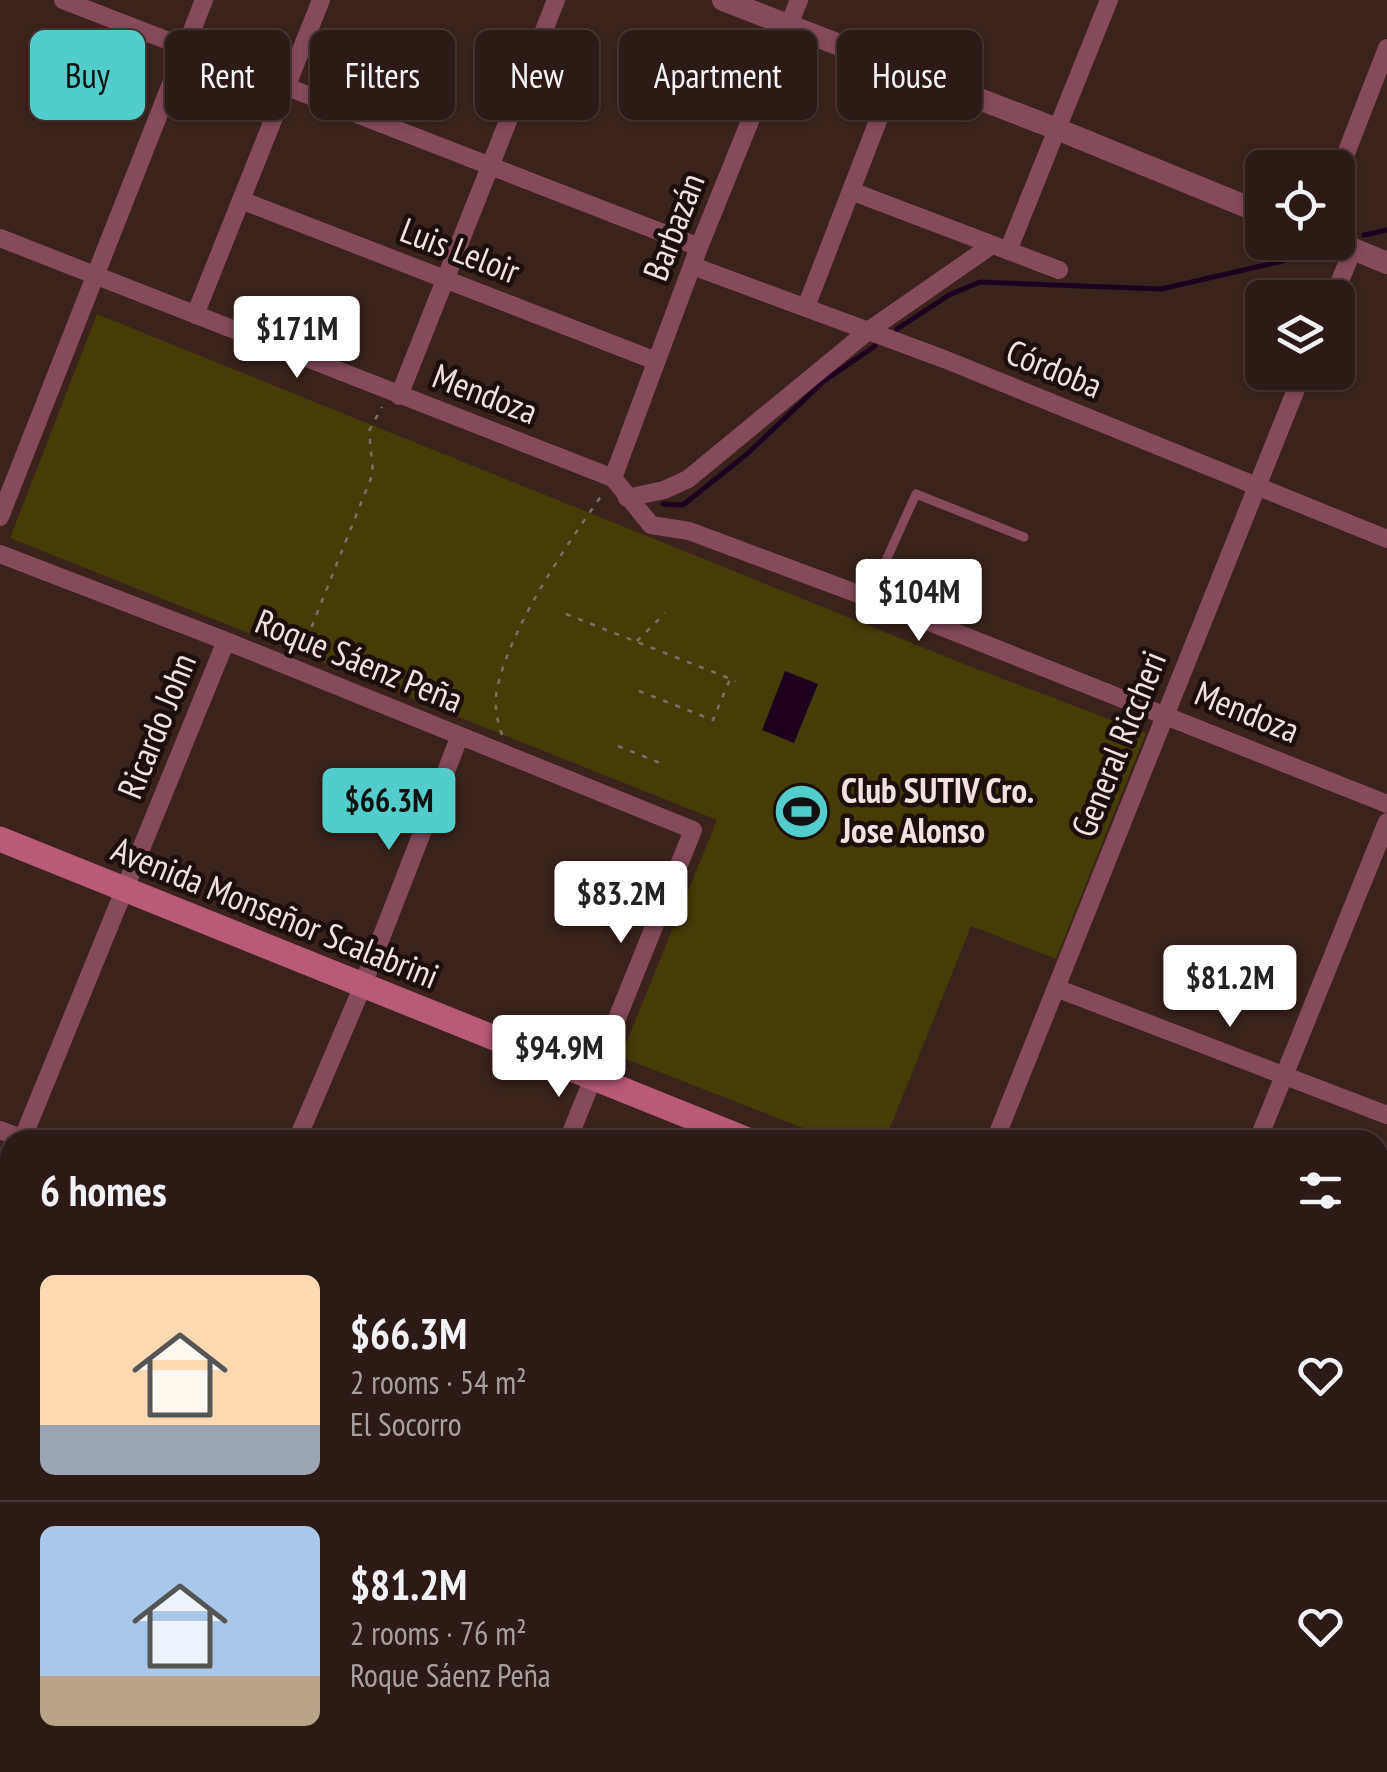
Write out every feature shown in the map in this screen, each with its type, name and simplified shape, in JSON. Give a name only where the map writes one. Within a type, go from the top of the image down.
[{"type":"main road","name":"Avenida Monseñor Scalabrini","points":[[0,839],[723,1130]]},
{"type":"street","name":"Córdoba","points":[[62,0],[165,41]]},
{"type":"street","points":[[192,30],[204,0]]},
{"type":"street","points":[[290,77],[321,0]]},
{"type":"street","points":[[394,394],[445,280],[556,0]]},
{"type":"street","points":[[723,0],[837,45]]},
{"type":"street","name":"Barbazán","points":[[613,478],[696,256],[799,0]]},
{"type":"street","points":[[628,498],[664,490],[688,479],[868,331],[1000,248],[1057,129],[1110,0]]},
{"type":"street","points":[[1347,150],[1387,48]]},
{"type":"street","name":"Córdoba","points":[[290,89],[490,167],[806,308],[1387,539]]},
{"type":"street","points":[[0,517],[165,96]]},
{"type":"street","points":[[982,100],[1245,205]]},
{"type":"street","points":[[195,315],[273,120]]},
{"type":"street","points":[[806,308],[878,120]]},
{"type":"street","points":[[851,191],[1060,270]]},
{"type":"street","name":"Luis Leloir","points":[[241,200],[656,361]]},
{"type":"street","name":"Mendoza","points":[[0,238],[613,478],[651,525],[689,530],[1166,714],[1387,804]]},
{"type":"street","points":[[1355,250],[1387,262]]},
{"type":"street","name":"General Riccheri","points":[[999,1130],[1296,390]]},
{"type":"street","name":"Roque Sáenz Peña","points":[[0,554],[694,830],[593,1079]]},
{"type":"street","name":"Ricardo John","points":[[28,1130],[226,641]]},
{"type":"street","points":[[301,1130],[460,738]]},
{"type":"street","points":[[1262,1130],[1387,822]]},
{"type":"street","points":[[1056,988],[1387,1116]]},
{"type":"street","points":[[572,1130],[593,1079]]},
{"type":"lane","points":[[868,598],[916,494],[1024,537]]},
{"type":"path","points":[[295,670],[373,474],[369,431],[394,394]]},
{"type":"path","points":[[510,757],[496,716],[496,691],[506,662],[561,554],[613,478]]},
{"type":"path","points":[[566,614],[736,681]]},
{"type":"path","points":[[636,642],[665,614]]},
{"type":"path","points":[[640,691],[713,720],[730,679]]},
{"type":"path","points":[[618,746],[660,763]]},
{"type":"shaded area","points":[[97,314],[969,666],[1146,733],[1056,959],[971,926],[889,1130],[808,1130],[626,1059],[624,1048],[717,820],[10,538]]},
{"type":"shaded area","points":[[785,671],[818,684],[794,743],[762,730]]},
{"type":"waterway","points":[[1364,235],[1387,230]]},
{"type":"waterway","points":[[897,329],[949,295],[980,282],[1161,289],[1285,260]]},
{"type":"waterway","points":[[663,504],[683,505],[747,454],[824,381],[875,346]]},
{"type":"place","name":"Club SUTIV Cro. Jose Alonso","points":[[802,811]]}]
